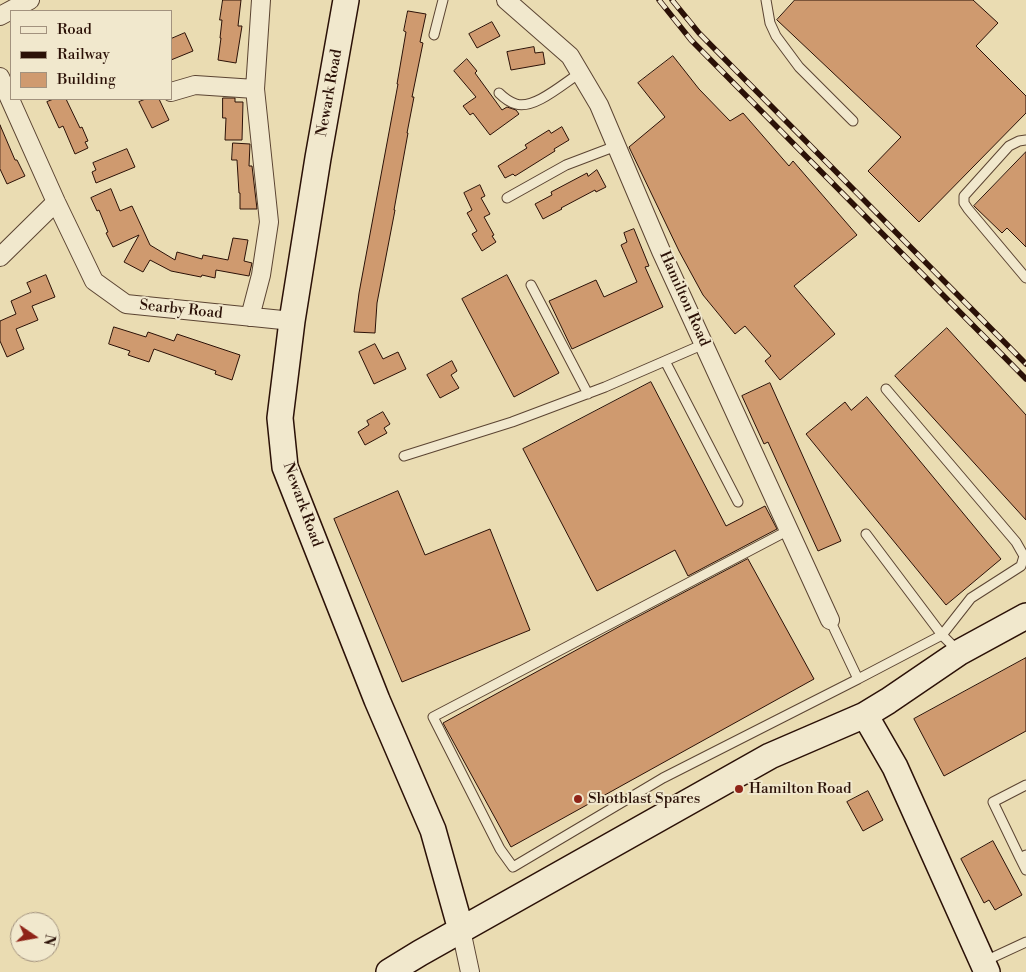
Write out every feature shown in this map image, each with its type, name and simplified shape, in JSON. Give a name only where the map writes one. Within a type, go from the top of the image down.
[{"type":"main road","name":"Newark Road","points":[[346,0],[292,321],[280,418],[285,467],[377,700],[433,830],[461,930]]},
{"type":"main road","points":[[389,972],[770,756],[865,715],[888,702],[960,652],[1026,616]]},
{"type":"main road","points":[[865,715],[895,767],[984,967]]},
{"type":"street","points":[[11,10],[30,0]]},
{"type":"street","points":[[250,317],[261,275],[269,222],[255,89],[261,0]]},
{"type":"street","name":"Hamilton Road","points":[[506,0],[570,56],[599,105],[662,251],[830,620]]},
{"type":"street","name":"Searby Road","points":[[0,77],[10,99]]},
{"type":"street","points":[[172,92],[195,85],[255,89]]},
{"type":"street","name":"Searby Road","points":[[10,100],[94,281],[126,304],[292,321]]},
{"type":"street","points":[[0,257],[56,202]]},
{"type":"street","points":[[461,930],[470,972]]},
{"type":"lane","points":[[434,35],[443,0]]},
{"type":"lane","points":[[766,0],[770,23],[776,36],[799,67],[853,121]]},
{"type":"lane","points":[[499,93],[508,101],[517,105],[528,105],[580,73]]},
{"type":"lane","points":[[1026,140],[1009,146],[964,196],[964,203],[1026,278]]},
{"type":"lane","points":[[507,198],[566,165],[616,146]]},
{"type":"lane","points":[[531,285],[588,394]]},
{"type":"lane","points":[[404,456],[512,422],[588,394],[704,344]]},
{"type":"lane","points":[[665,361],[738,502]]},
{"type":"lane","points":[[790,530],[433,717],[500,848],[513,867],[663,778],[942,635],[971,598],[1024,564],[1024,556],[1016,542],[886,389]]},
{"type":"lane","points":[[866,534],[942,635],[960,652]]},
{"type":"lane","points":[[830,620],[858,679]]},
{"type":"lane","points":[[1026,785],[993,802],[1023,856],[1026,870]]},
{"type":"lane","points":[[984,967],[1026,942]]},
{"type":"building","points":[[223,0],[241,0],[238,26],[242,26],[236,63],[218,60]]},
{"type":"building","points":[[795,0],[973,0],[998,23],[976,46],[1026,96],[1026,113],[919,222],[868,171],[901,137],[777,20]]},
{"type":"building","points":[[408,11],[426,14],[420,42],[423,43],[412,97],[414,97],[395,210],[377,303],[375,333],[354,332],[359,293],[398,84]]},
{"type":"building","points":[[492,22],[500,36],[477,48],[469,34]]},
{"type":"building","points":[[185,33],[193,51],[172,60],[172,39]]},
{"type":"building","points":[[534,47],[535,53],[543,52],[545,64],[511,70],[507,52]]},
{"type":"building","points":[[673,56],[699,89],[730,121],[743,113],[789,166],[793,161],[857,235],[794,286],[835,334],[780,380],[765,361],[771,356],[745,326],[735,334],[703,295],[679,251],[629,147],[665,117],[638,83]]},
{"type":"building","points":[[467,59],[502,110],[507,107],[516,110],[519,114],[490,135],[473,113],[470,115],[463,106],[476,97],[454,71]]},
{"type":"building","points":[[223,98],[235,98],[235,102],[243,102],[242,140],[225,140],[226,118],[223,118]]},
{"type":"building","points":[[52,100],[66,100],[80,128],[82,127],[88,141],[85,142],[88,148],[75,154],[63,126],[59,128],[47,102]]},
{"type":"building","points":[[144,100],[159,100],[169,120],[152,128],[139,102]]},
{"type":"building","points":[[0,125],[15,160],[17,160],[25,176],[7,184],[0,169]]},
{"type":"building","points":[[562,127],[569,140],[515,176],[513,174],[505,178],[498,166],[527,148],[525,145],[549,130],[551,133]]},
{"type":"building","points":[[233,143],[250,144],[249,166],[252,166],[257,209],[240,209],[237,160],[232,160]]},
{"type":"building","points":[[127,149],[135,167],[96,183],[92,172],[96,170],[93,163]]},
{"type":"building","points":[[1026,152],[1026,247],[1007,228],[1002,233],[974,206]]},
{"type":"building","points":[[597,170],[606,187],[596,192],[595,190],[543,219],[535,204],[552,195],[551,192],[587,173],[588,176]]},
{"type":"building","points":[[480,185],[485,196],[481,198],[490,214],[484,217],[496,242],[482,251],[472,234],[477,231],[467,213],[472,210],[464,193]]},
{"type":"building","points":[[111,189],[120,211],[132,206],[150,245],[175,260],[177,252],[202,259],[203,255],[228,260],[233,238],[248,240],[244,261],[252,263],[249,276],[216,270],[215,278],[202,275],[201,277],[171,271],[150,260],[143,272],[124,262],[139,235],[113,247],[106,233],[108,232],[99,210],[97,211],[91,198]]},
{"type":"building","points":[[634,229],[649,266],[645,267],[663,307],[572,349],[549,301],[596,280],[604,297],[637,282],[621,245],[627,242],[624,233]]},
{"type":"building","points":[[46,275],[55,297],[32,306],[38,320],[16,329],[24,349],[7,357],[0,341],[0,321],[16,314],[11,301],[31,292],[27,283]]},
{"type":"building","points":[[507,275],[559,373],[514,397],[462,299]]},
{"type":"building","points":[[114,327],[146,337],[148,332],[174,341],[177,334],[240,355],[232,380],[215,374],[216,371],[154,349],[149,362],[128,355],[130,351],[109,344]]},
{"type":"building","points":[[947,328],[1026,415],[1026,520],[895,376]]},
{"type":"building","points":[[375,344],[383,359],[398,352],[406,369],[374,384],[359,352]]},
{"type":"building","points":[[452,361],[457,371],[451,375],[459,388],[440,398],[427,375]]},
{"type":"building","points":[[651,382],[726,526],[765,506],[777,529],[688,576],[675,550],[597,591],[523,449]]},
{"type":"building","points":[[770,383],[841,541],[818,551],[768,442],[764,444],[742,396]]},
{"type":"building","points":[[867,397],[1001,559],[946,605],[806,434],[845,402],[851,410]]},
{"type":"building","points":[[383,412],[390,424],[384,428],[387,433],[365,445],[358,432],[369,425],[367,421]]},
{"type":"building","points":[[398,491],[425,555],[490,529],[530,630],[402,682],[334,519]]},
{"type":"building","points":[[748,559],[814,679],[511,847],[443,723]]},
{"type":"building","points":[[1026,658],[1026,731],[944,776],[914,719]]},
{"type":"building","points":[[868,791],[883,820],[863,831],[847,802]]},
{"type":"building","points":[[993,841],[1022,895],[995,910],[989,900],[984,903],[961,859]]},
{"type":"railway","points":[[659,0],[691,40],[1026,379]]},
{"type":"railway","points":[[672,0],[699,33],[1026,364]]},
{"type":"place","name":"Hamilton Road","points":[[739,789]]},
{"type":"place","name":"Shotblast Spares","points":[[578,799]]}]
